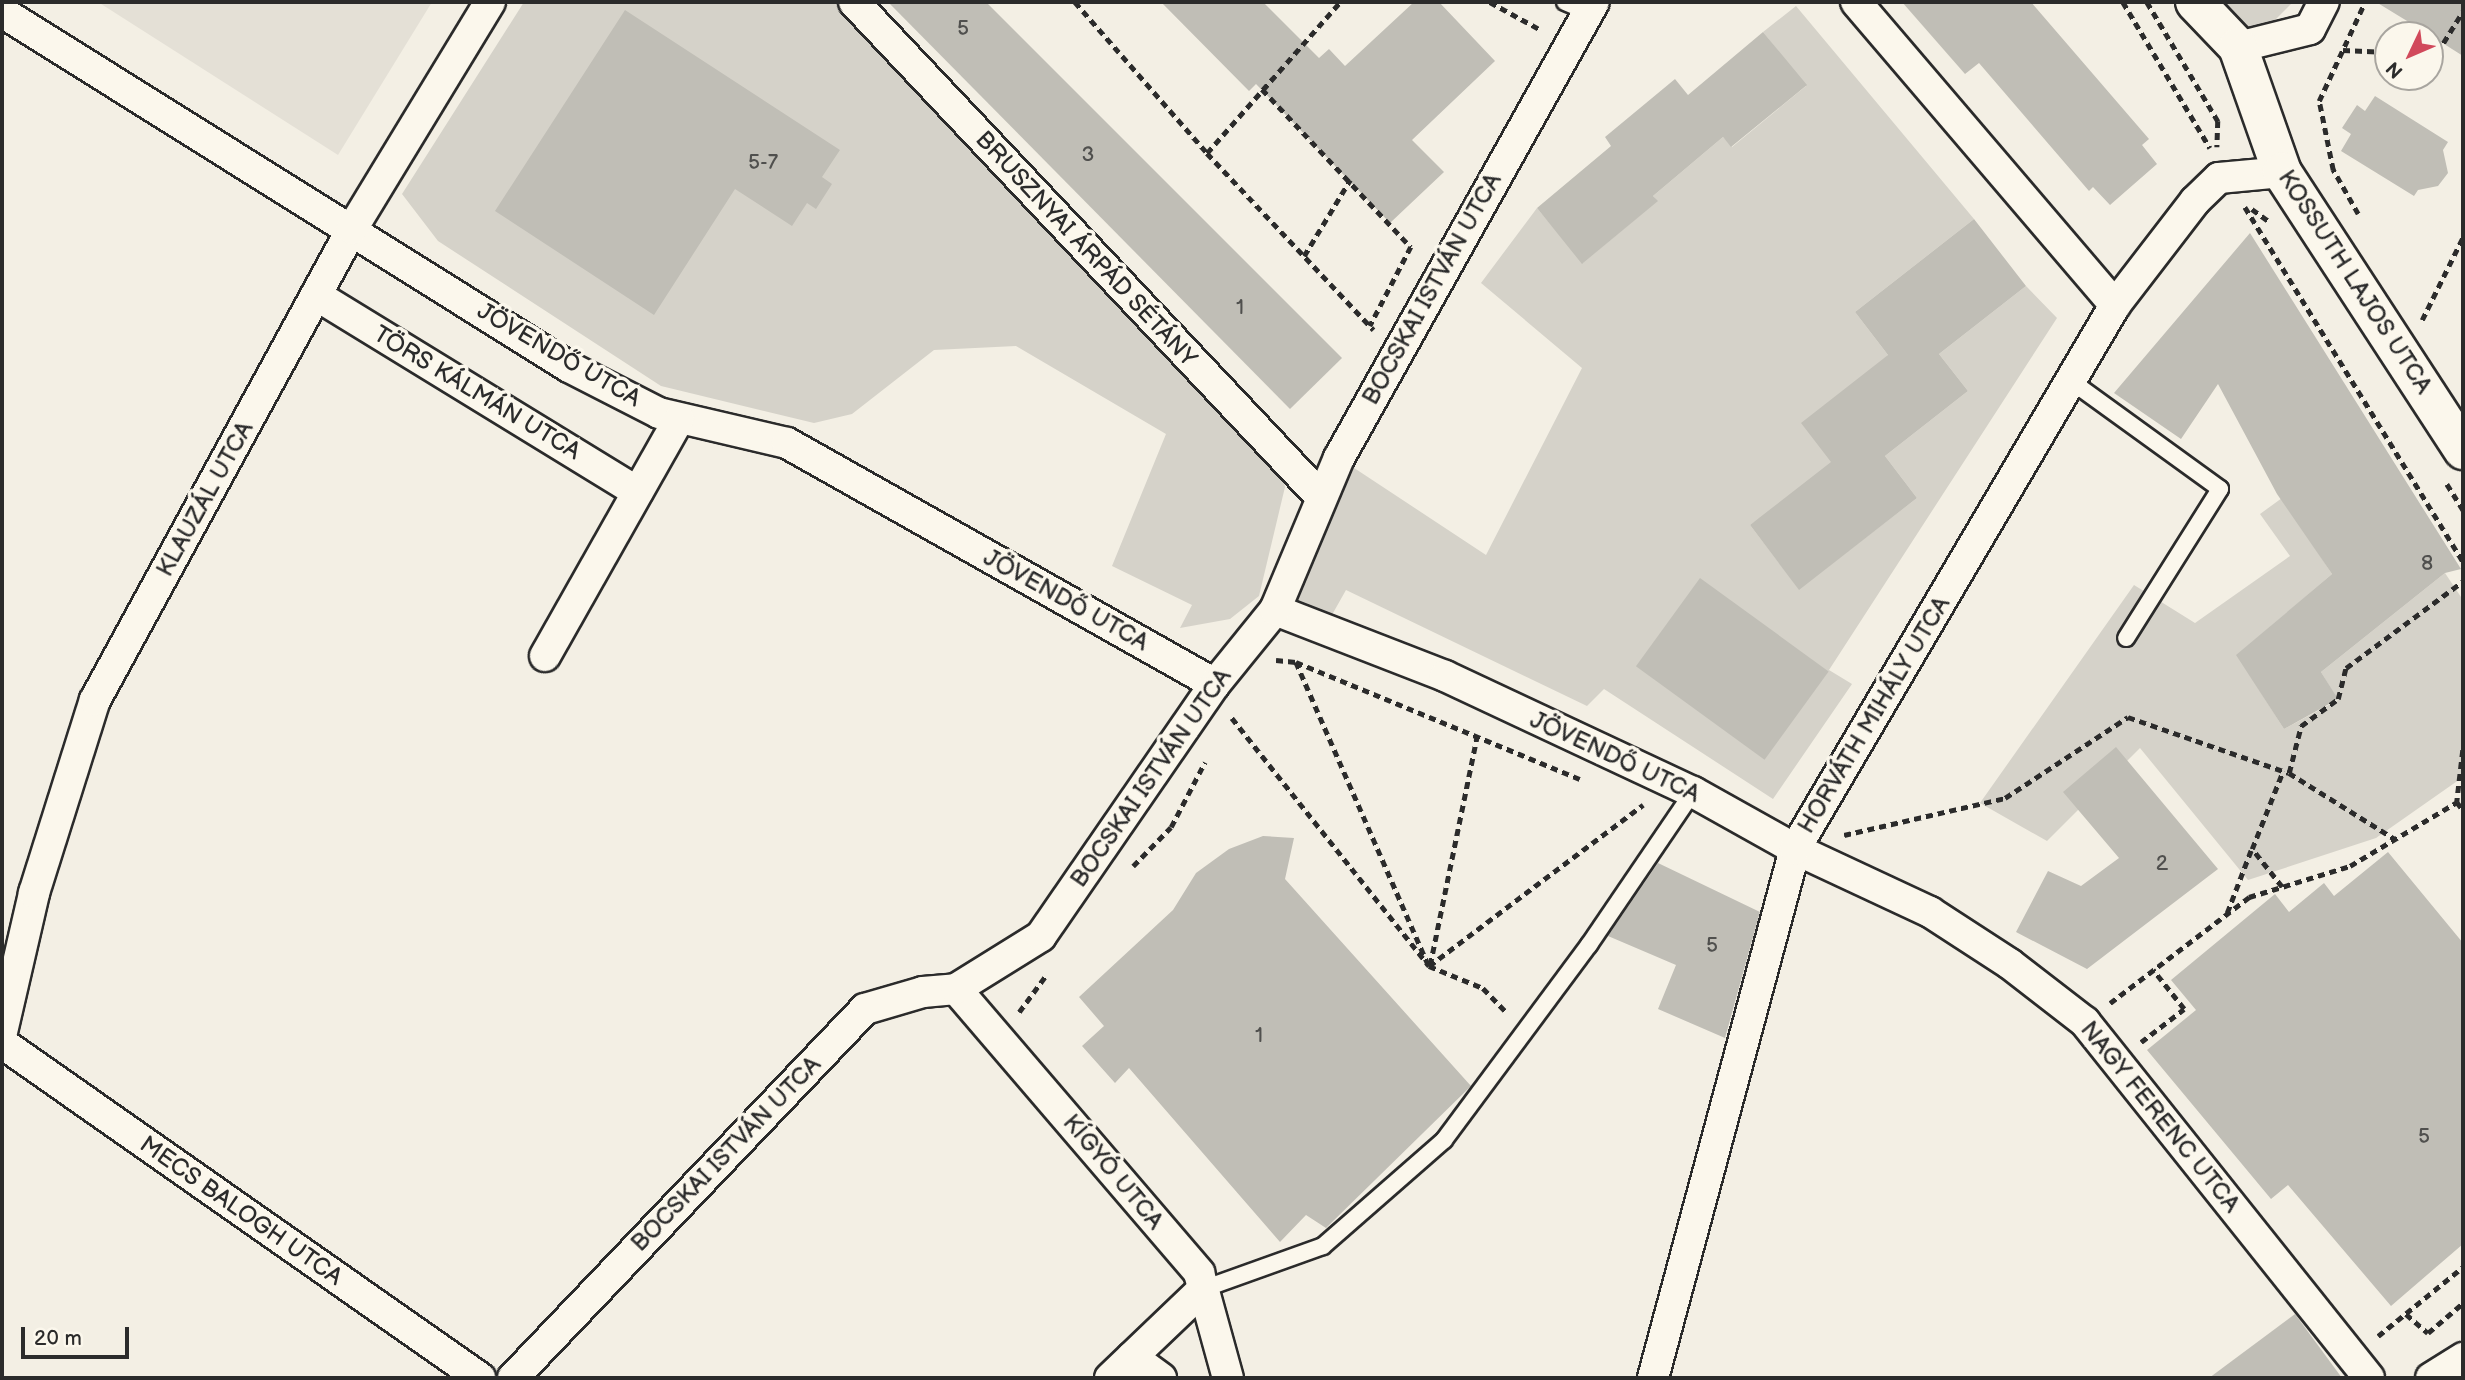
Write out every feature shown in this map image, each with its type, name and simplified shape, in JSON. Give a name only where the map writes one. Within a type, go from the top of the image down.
[{"type":"street","name":"KLAUZÁL UTCA","points":[[2,1032],[34,893],[95,701],[352,229],[490,2]]},
{"type":"street","name":"BRUSZNYAI ÁRPÁD SÉTÁNY","points":[[853,2],[1319,495]]},
{"type":"street","points":[[1856,2],[2115,304]]},
{"type":"street","name":"KOSSUTH LAJOS UTCA","points":[[2195,2],[2238,47],[2282,172],[2463,450]]},
{"type":"street","points":[[2238,47],[2310,29],[2324,2]]},
{"type":"street","name":"BOCSKAI ISTVÁN UTCA","points":[[513,1378],[865,1009],[923,992],[956,989],[1041,936],[1225,694],[1275,610],[1319,495],[1395,351],[1570,46],[1582,5]]},
{"type":"street","name":"JÖVENDŐ UTCA","points":[[2,12],[569,367],[679,419],[787,443],[1225,694]]},
{"type":"street","name":"HORVÁTH MIHÁLY UTCA","points":[[1653,1378],[1802,853],[2115,304],[2195,201],[2219,178],[2282,172]]},
{"type":"street","name":"TÖRS KÁLMÁN UTCA","points":[[316,295],[638,492]]},
{"type":"street","points":[[545,656],[679,419]]},
{"type":"street","name":"JÖVENDŐ UTCA","points":[[1275,610],[1445,677],[1693,792],[1802,853]]},
{"type":"street","name":"NAGY FERENC UTCA","points":[[1802,853],[1930,912],[2010,964],[2085,1022],[2361,1367]]},
{"type":"street","name":"KÍGYÓ UTCA","points":[[956,989],[1199,1273],[1228,1378]]},
{"type":"street","name":"MECS BALOGH UTCA","points":[[2,1043],[480,1378]]},
{"type":"street","points":[[1110,1378],[1203,1289]]},
{"type":"street","points":[[1132,1357],[1161,1378]]},
{"type":"street","points":[[2431,1378],[2462,1361]]},
{"type":"lane","points":[[2071,381],[2220,489],[2126,638]]},
{"type":"lane","points":[[1203,1289],[1323,1246],[1444,1140],[1525,1031],[1693,792]]},
{"type":"path","points":[[1075,2],[1207,153],[1395,351]]},
{"type":"path","points":[[1207,153],[1340,2]]},
{"type":"path","points":[[1490,2],[1570,46]]},
{"type":"path","points":[[2123,2],[2215,151],[2218,121],[2147,2]]},
{"type":"path","points":[[2361,219],[2333,170],[2319,101],[2365,2]]},
{"type":"path","points":[[2444,42],[2463,11]]},
{"type":"path","points":[[2343,50],[2374,51]]},
{"type":"path","points":[[1262,89],[1411,247],[1370,326]]},
{"type":"path","points":[[1304,256],[1350,180]]},
{"type":"path","points":[[2242,203],[2463,561]]},
{"type":"path","points":[[2413,313],[2420,324],[2463,237]]},
{"type":"path","points":[[2227,913],[2286,772],[2301,726],[2338,699],[2346,668],[2463,581]]},
{"type":"path","points":[[1271,660],[1296,662],[1592,784]]},
{"type":"path","points":[[1296,662],[1429,966]]},
{"type":"path","points":[[1225,694],[1229,715],[1429,966],[1483,988],[1525,1031]]},
{"type":"path","points":[[1223,726],[1229,715]]},
{"type":"path","points":[[1802,853],[1825,839],[2005,798],[2128,717],[2286,772],[2395,839]]},
{"type":"path","points":[[1429,966],[1477,736]]},
{"type":"path","points":[[1125,874],[1171,827],[1212,749]]},
{"type":"path","points":[[2463,750],[2457,802],[2463,810]]},
{"type":"path","points":[[1630,800],[1655,810]]},
{"type":"path","points":[[2085,1022],[2249,897],[2350,866],[2457,802]]},
{"type":"path","points":[[1429,966],[1643,806]]},
{"type":"path","points":[[2252,849],[2282,887]]},
{"type":"path","points":[[2116,1061],[2184,1009],[2153,970]]},
{"type":"path","points":[[995,1034],[1008,1026],[1049,971]]},
{"type":"path","points":[[2361,1367],[2406,1314],[2463,1267]]},
{"type":"path","points":[[2406,1314],[2428,1333],[2463,1303]]},
{"type":"shaded area","points":[[98,2],[432,2],[338,155]]},
{"type":"shaded area","points":[[524,2],[854,2],[1278,452],[1285,487],[1259,596],[1230,619],[1180,628],[1192,605],[1112,566],[1166,434],[1016,346],[934,350],[852,414],[814,423],[661,386],[438,241],[402,194]]},
{"type":"shaded area","points":[[2196,2],[2293,2],[2255,40]]},
{"type":"shaded area","points":[[1796,6],[1974,219],[1855,312],[1888,355],[1836,467],[1750,525],[1799,589],[1917,498],[1885,456],[1968,391],[1939,354],[2026,286],[2057,318],[1829,670],[1852,684],[1773,799],[1604,689],[1587,706],[1346,590],[1324,629],[1275,610],[1339,458],[1486,555],[1582,368],[1481,283],[1537,208],[1583,263],[1657,201],[1653,196],[1723,137],[1732,147],[1806,86],[1763,32]]},
{"type":"shaded area","points":[[2282,498],[2332,574],[2237,655],[2284,729],[2338,700],[2321,672],[2445,573],[2463,600],[2463,777],[2376,838],[2248,880],[2140,748],[2047,841],[1980,803],[2134,585],[2195,623],[2290,556],[2260,514]]},
{"type":"building","points":[[888,2],[986,2],[1342,358],[1290,409]]},
{"type":"building","points":[[1161,2],[1263,2],[1319,58],[1329,49],[1345,66],[1414,2],[1439,2],[1495,61],[1412,140],[1444,172],[1390,223],[1256,84],[1249,91]]},
{"type":"building","points":[[1902,2],[2031,2],[2149,139],[2142,145],[2157,164],[2110,205],[2093,187],[2089,191],[1979,63],[1965,74]]},
{"type":"building","points":[[2376,2],[2463,2],[2463,56],[2444,44],[2444,21],[2407,21]]},
{"type":"building","points":[[625,10],[840,150],[822,177],[832,184],[816,209],[807,203],[792,226],[735,189],[654,315],[495,211]]},
{"type":"building","points":[[1763,32],[1807,85],[1731,147],[1723,137],[1653,196],[1658,201],[1582,264],[1537,208],[1611,146],[1605,137],[1675,79],[1688,95]]},
{"type":"building","points":[[2375,96],[2448,142],[2443,150],[2448,173],[2438,186],[2418,190],[2414,196],[2341,151],[2351,134],[2342,128],[2357,105],[2365,111]]},
{"type":"building","points":[[1974,219],[2026,286],[1939,354],[1968,391],[1885,456],[1917,498],[1799,590],[1750,525],[1831,462],[1801,423],[1888,355],[1855,312]]},
{"type":"building","points":[[2250,233],[2461,569],[2445,573],[2321,672],[2338,699],[2284,729],[2236,655],[2332,574],[2277,494],[2218,384],[2181,439],[2114,393]]},
{"type":"building","points":[[1700,578],[1829,671],[1765,760],[1636,666]]},
{"type":"building","points":[[2116,747],[2218,869],[2087,969],[2016,932],[2048,871],[2081,886],[2119,858],[2063,792]]},
{"type":"building","points":[[1263,836],[1294,838],[1285,879],[1471,1086],[1326,1228],[1306,1215],[1280,1242],[1129,1068],[1115,1083],[1082,1046],[1104,1026],[1079,997],[1173,910],[1196,873],[1229,849]]},
{"type":"building","points":[[2388,852],[2463,943],[2463,1244],[2391,1306],[2288,1185],[2271,1199],[2147,1050],[2196,1010],[2171,980],[2275,894],[2289,912],[2324,883],[2334,896]]},
{"type":"building","points":[[1658,863],[1760,912],[1725,1038],[1658,1009],[1676,965],[1608,936]]},
{"type":"building","points":[[2295,1314],[2342,1378],[2209,1378]]}]
